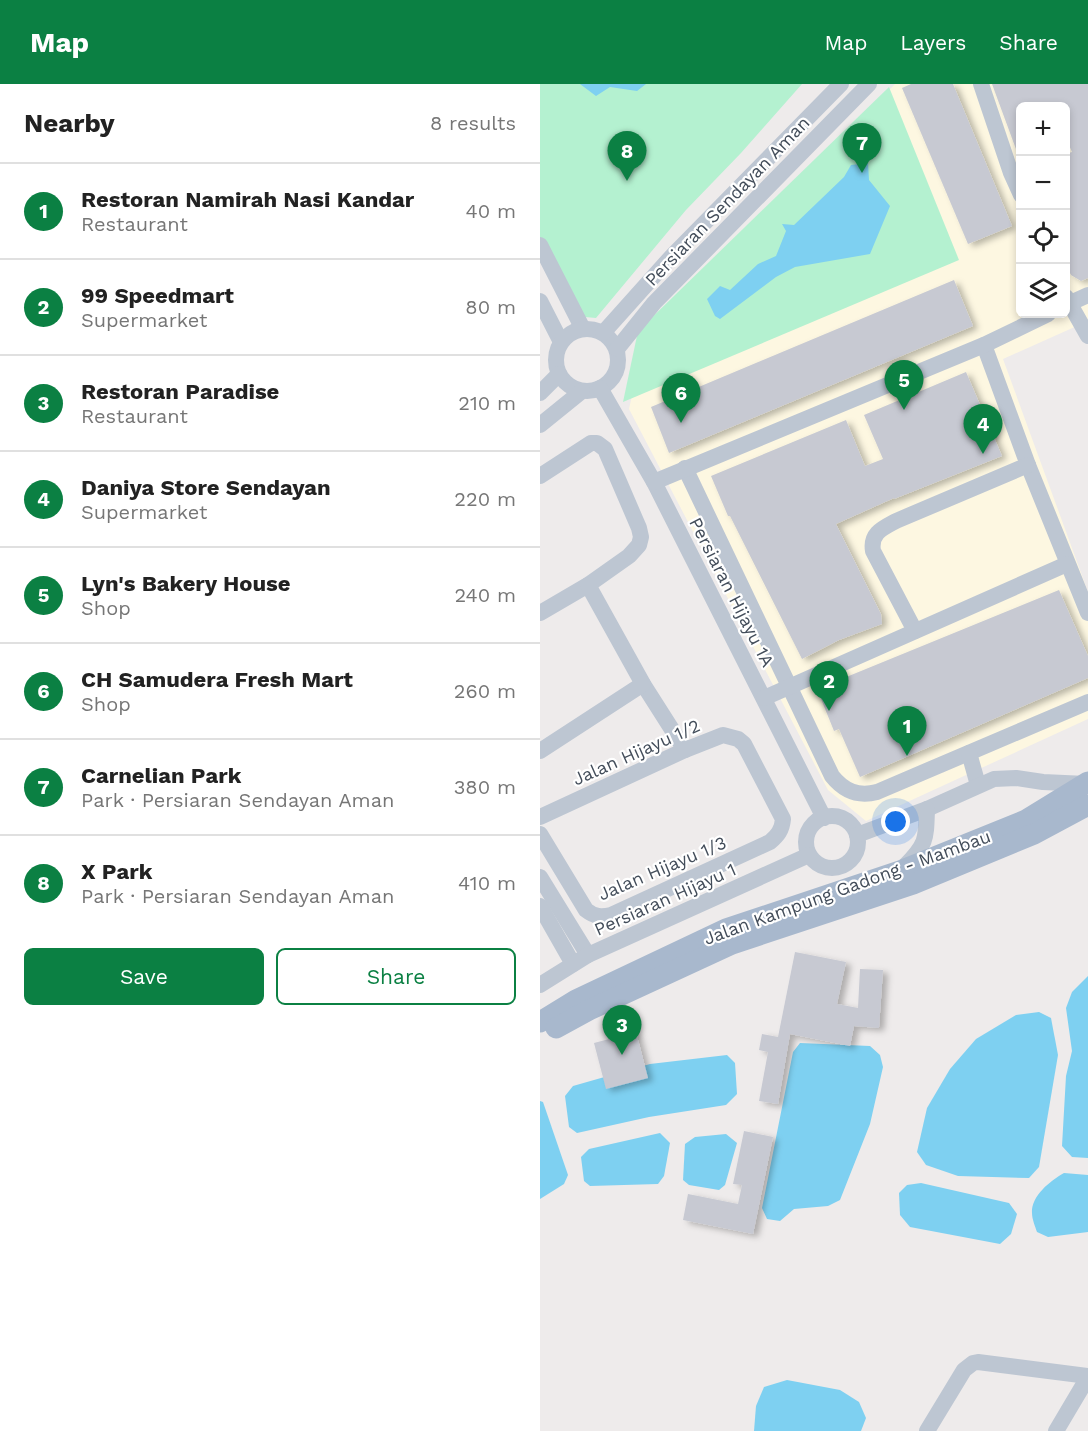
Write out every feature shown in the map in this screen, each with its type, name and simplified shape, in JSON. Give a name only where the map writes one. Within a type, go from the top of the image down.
[{"type":"main road","name":"Jalan Kampung Gadong - Mambau","points":[[540,1023],[576,1000],[726,929],[900,871],[1026,820],[1087,783]]},
{"type":"main road","name":"Jalan Kampung Gadong - Mambau","points":[[540,1036],[589,1010],[732,944],[913,884],[1034,834],[1088,805]]},
{"type":"street","name":"Persiaran Sendayan Aman","points":[[603,333],[672,256],[841,84]]},
{"type":"street","name":"Persiaran Sendayan Aman","points":[[616,349],[654,303],[869,84]]},
{"type":"street","points":[[981,84],[1016,185]]},
{"type":"street","points":[[540,245],[583,328]]},
{"type":"street","points":[[1070,301],[1088,295]]},
{"type":"street","points":[[540,301],[561,342]]},
{"type":"street","points":[[1070,308],[1088,336]]},
{"type":"street","points":[[654,482],[984,345],[1040,318]]},
{"type":"street","points":[[583,328],[603,333],[611,340],[618,358],[614,376],[600,388],[582,391],[572,388],[559,374],[556,352],[567,336],[583,328]]},
{"type":"street","points":[[984,345],[1028,465],[1088,614]]},
{"type":"street","points":[[540,393],[559,374]]},
{"type":"street","name":"Persiaran Hijayu 1A","points":[[600,388],[654,482],[824,818]]},
{"type":"street","points":[[540,424],[582,391]]},
{"type":"street","points":[[540,476],[591,443],[597,444],[605,449],[639,528],[640,537],[639,545],[629,556],[588,585],[540,613]]},
{"type":"street","points":[[915,631],[873,551],[872,543],[878,531],[896,521],[1028,465]]},
{"type":"street","points":[[685,468],[832,776],[847,790],[866,795],[877,792],[1088,702]]},
{"type":"street","points":[[764,698],[1067,564]]},
{"type":"street","points":[[588,585],[644,684],[685,750]]},
{"type":"street","points":[[540,751],[644,684]]},
{"type":"street","name":"Jalan Hijayu 1/2","points":[[540,817],[685,750],[723,735],[738,739],[744,744],[763,779]]},
{"type":"street","points":[[969,753],[978,785]]},
{"type":"street","points":[[857,835],[927,809],[994,779],[1016,778],[1043,782],[1087,783]]},
{"type":"street","name":"Jalan Hijayu 1/3","points":[[540,834],[586,910],[602,917],[611,915],[770,842],[778,835],[783,819],[763,779]]},
{"type":"street","points":[[900,871],[922,847],[926,835],[927,809]]},
{"type":"street","points":[[840,817],[848,821],[857,835],[857,852],[847,864],[839,868],[822,867],[814,862],[806,846],[806,837],[816,822],[824,818],[840,817]]},
{"type":"street","name":"Persiaran Hijayu 1","points":[[540,985],[588,956],[809,855]]},
{"type":"street","points":[[540,877],[588,956]]},
{"type":"street","points":[[540,906],[573,964]]},
{"type":"street","points":[[927,1431],[964,1370],[978,1362],[1088,1377],[1056,1431]]},
{"type":"shaded area","points":[[895,84],[1088,84],[1088,321],[1003,359],[1088,592],[1088,719],[866,821],[828,790],[629,409],[644,341]]},
{"type":"green space","points":[[540,84],[802,84],[741,153],[686,210],[596,318],[585,317],[540,254]]},
{"type":"green space","points":[[889,87],[959,260],[623,402],[638,331]]},
{"type":"water","points":[[580,84],[646,84],[637,91],[610,87],[596,96]]},
{"type":"water","points":[[868,163],[869,180],[890,206],[870,254],[795,267],[776,277],[720,319],[715,316],[707,299],[720,286],[730,290],[758,264],[776,256],[786,231],[782,224],[794,225],[844,177],[851,165]]},
{"type":"water","points":[[1088,976],[1088,1158],[1072,1157],[1062,1146],[1066,1076],[1072,1051],[1066,1008],[1072,992]]},
{"type":"water","points":[[1039,1012],[1051,1018],[1058,1055],[1039,1167],[1029,1178],[958,1176],[926,1165],[917,1152],[927,1108],[950,1069],[976,1039],[1016,1015]]},
{"type":"water","points":[[800,1043],[870,1046],[880,1055],[883,1067],[870,1124],[840,1200],[828,1206],[794,1209],[780,1221],[767,1219],[762,1208],[793,1052]]},
{"type":"water","points":[[727,1055],[735,1063],[737,1094],[726,1105],[649,1117],[577,1133],[569,1127],[565,1096],[573,1086],[650,1064]]},
{"type":"water","points":[[540,1101],[543,1102],[568,1175],[564,1184],[540,1199]]},
{"type":"water","points":[[660,1133],[670,1143],[664,1176],[658,1184],[590,1186],[584,1181],[581,1157],[589,1149]]},
{"type":"water","points":[[726,1134],[737,1143],[725,1185],[719,1190],[689,1185],[683,1180],[685,1144],[695,1137]]},
{"type":"water","points":[[1064,1173],[1088,1175],[1088,1232],[1048,1237],[1037,1232],[1032,1213],[1033,1207],[1042,1190]]},
{"type":"water","points":[[921,1183],[1009,1203],[1017,1214],[1011,1234],[1000,1244],[910,1227],[900,1215],[899,1193],[907,1185]]},
{"type":"water","points":[[787,1380],[840,1390],[859,1402],[866,1418],[861,1431],[754,1431],[756,1406],[764,1387]]},
{"type":"building","points":[[911,84],[953,84],[1012,226],[968,244],[902,88]]},
{"type":"building","points":[[992,84],[1088,84],[1088,278],[1081,281],[1070,273],[1070,153],[1072,152],[1070,147],[1070,102],[1016,102],[1016,149]]},
{"type":"building","points":[[954,280],[973,326],[669,453],[651,407]]},
{"type":"building","points":[[966,372],[1002,456],[894,498],[836,524],[881,614],[882,624],[839,640],[802,659],[728,516],[711,476],[846,420],[865,466],[883,459],[864,415]]},
{"type":"building","points":[[1059,590],[1088,656],[1088,678],[860,777],[839,729],[834,731],[817,689]]},
{"type":"building","points":[[795,952],[846,962],[837,1004],[858,1008],[860,969],[883,970],[879,1028],[854,1026],[850,1046],[790,1034],[778,1104],[759,1101],[768,1052],[759,1050],[762,1034],[778,1037]]},
{"type":"building","points":[[636,1032],[648,1078],[606,1089],[594,1043]]},
{"type":"building","points":[[744,1131],[773,1137],[753,1234],[683,1220],[688,1194],[738,1204],[742,1185],[733,1184]]},
{"type":"place","name":"Carnelian Park","points":[[862,173]]},
{"type":"place","name":"X Park","points":[[627,181]]},
{"type":"place","name":"Lyn's Bakery House","points":[[904,410]]},
{"type":"place","name":"CH Samudera Fresh Mart","points":[[681,423]]},
{"type":"place","name":"Daniya Store Sendayan","points":[[983,454]]},
{"type":"place","name":"99 Speedmart","points":[[829,711]]},
{"type":"place","name":"Restoran Namirah Nasi Kandar","points":[[907,756]]},
{"type":"place","name":"Restoran Paradise","points":[[622,1055]]}]
